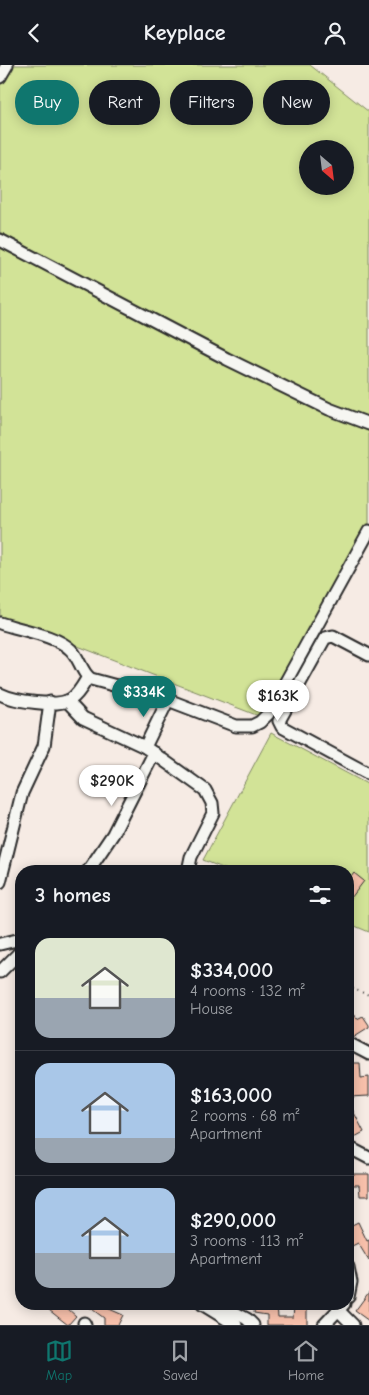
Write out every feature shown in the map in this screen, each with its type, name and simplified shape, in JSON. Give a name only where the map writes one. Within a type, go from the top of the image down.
[{"type":"street","points":[[0,77],[7,65]]},
{"type":"street","points":[[0,240],[244,367],[329,409],[369,424]]},
{"type":"street","points":[[0,623],[66,645],[76,656],[88,677],[168,700],[236,726],[246,727],[260,723],[268,714],[369,531]]},
{"type":"street","points":[[369,655],[333,636],[325,638],[279,721],[282,727],[369,774]]},
{"type":"street","points":[[0,694],[20,702],[67,701],[78,693],[88,677]]},
{"type":"street","points":[[92,865],[113,834],[150,750],[168,700]]},
{"type":"street","points":[[67,701],[87,721],[150,750],[202,786],[213,807],[213,813],[194,849],[190,865]]},
{"type":"street","points":[[0,882],[22,793],[44,746],[50,702]]},
{"type":"street","points":[[0,944],[15,940]]},
{"type":"street","points":[[0,972],[15,957]]},
{"type":"street","points":[[354,1046],[369,1054]]},
{"type":"street","points":[[354,1150],[369,1158]]},
{"type":"street","points":[[214,1310],[236,1325]]},
{"type":"street","points":[[230,1310],[247,1319],[252,1325]]},
{"type":"street","points":[[335,1315],[342,1325]]},
{"type":"street","points":[[335,1315],[353,1325]]},
{"type":"path","points":[[354,989],[369,995]]},
{"type":"green space","points":[[0,65],[310,65],[329,80],[263,80],[263,125],[330,125],[330,81],[369,112],[369,528],[264,718],[0,616]]},
{"type":"green space","points":[[271,733],[369,785],[369,932],[354,926],[354,865],[215,865],[203,860]]},
{"type":"building","points":[[354,873],[364,881],[354,894]]},
{"type":"building","points":[[354,1014],[357,1019],[363,1016],[369,1027],[354,1036]]},
{"type":"building","points":[[354,1063],[360,1063],[361,1078],[369,1077],[369,1096],[354,1097]]},
{"type":"building","points":[[354,1113],[364,1132],[354,1137]]},
{"type":"building","points":[[354,1174],[369,1174],[369,1196],[360,1196],[359,1185],[354,1185]]},
{"type":"building","points":[[358,1222],[367,1241],[369,1240],[369,1261],[358,1243],[354,1245],[354,1224]]},
{"type":"building","points":[[369,1292],[369,1321],[355,1311]]},
{"type":"building","points":[[49,1310],[69,1310],[76,1316],[68,1325]]},
{"type":"building","points":[[93,1310],[112,1310],[123,1315],[118,1325],[104,1325],[104,1318]]},
{"type":"building","points":[[254,1310],[277,1310],[278,1317],[293,1317],[294,1310],[307,1310],[307,1325],[267,1325],[267,1315],[254,1313]]}]
